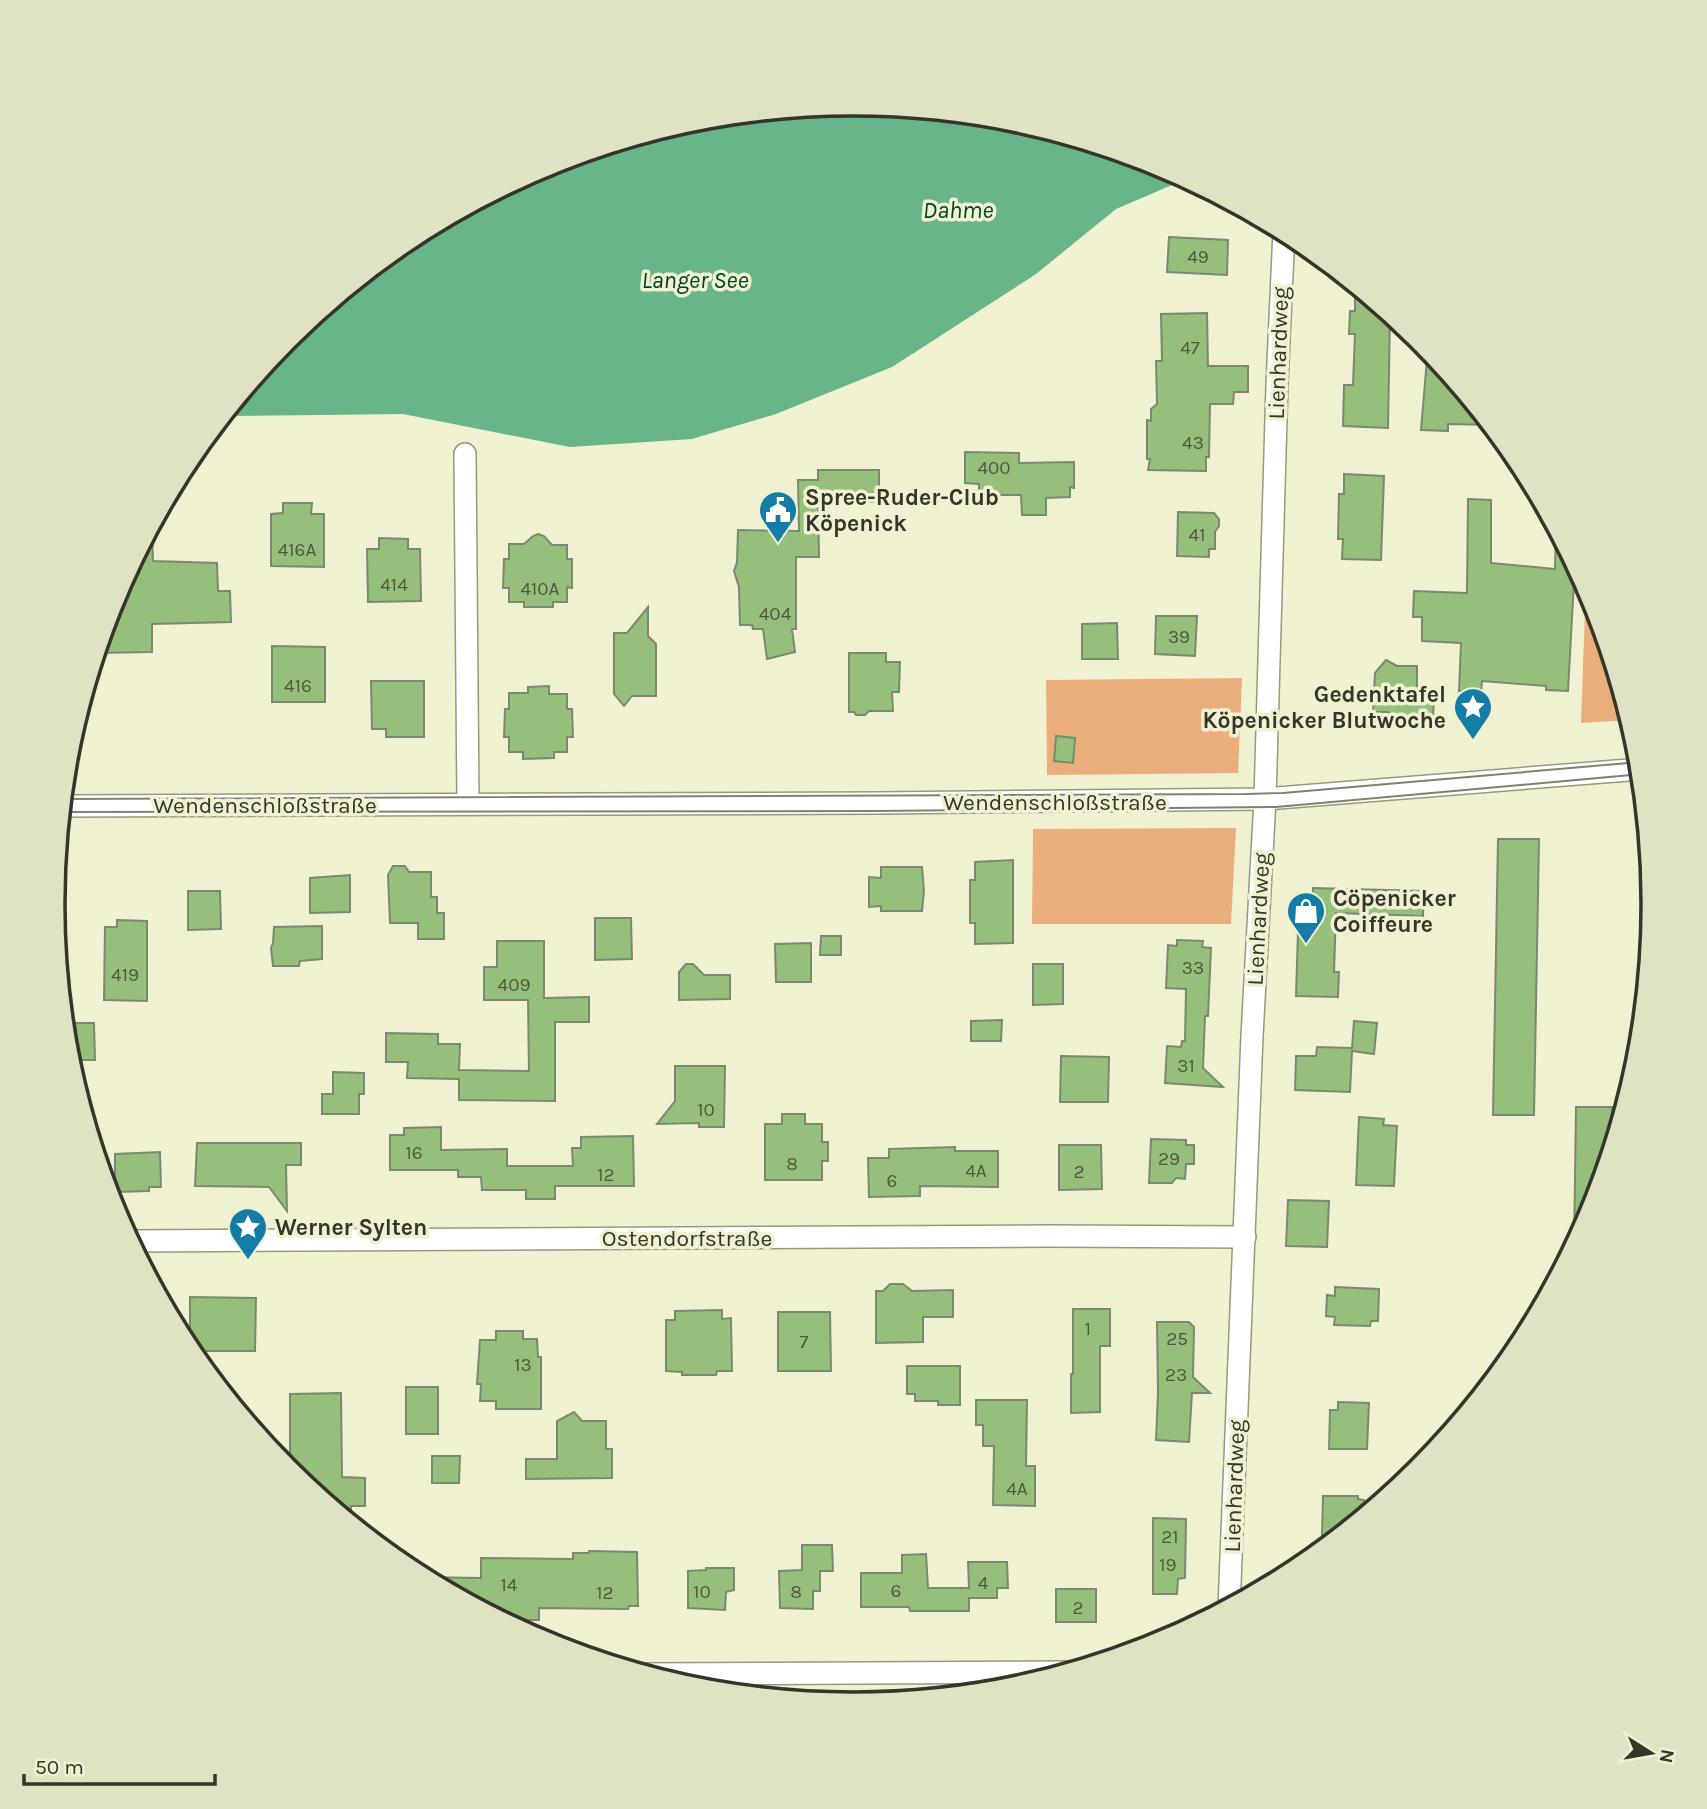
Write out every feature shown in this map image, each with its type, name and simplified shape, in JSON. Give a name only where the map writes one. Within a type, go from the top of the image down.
[{"type":"street","name":"Lienhardweg","points":[[1229,1598],[1256,942],[1265,799],[1283,244]]},
{"type":"street","points":[[465,454],[468,804]]},
{"type":"street","name":"Wendenschloßstraße","points":[[71,806],[1265,799],[1630,770]]},
{"type":"street","name":"Ostendorfstraße","points":[[141,1241],[1245,1237]]},
{"type":"street","points":[[682,1674],[1032,1672]]},
{"type":"shaded area","points":[[1585,611],[1600,651],[1620,721],[1581,723]]},
{"type":"shaded area","points":[[1242,678],[1238,773],[1047,775],[1046,680]]},
{"type":"shaded area","points":[[1236,828],[1231,924],[1032,924],[1033,829]]},
{"type":"water","name":"Langer See","points":[[802,117],[905,117],[956,122],[1058,143],[1107,158],[1174,184],[1116,209],[1036,274],[892,367],[776,414],[692,439],[570,447],[403,414],[235,416],[260,384],[333,311],[415,249],[459,221],[505,197],[600,158],[649,143],[751,122]]},
{"type":"building","points":[[1169,237],[1228,240],[1227,275],[1167,272]]},
{"type":"building","points":[[1355,296],[1390,326],[1388,428],[1343,426],[1344,385],[1353,385],[1355,334],[1349,334],[1350,311],[1355,311]]},
{"type":"building","points":[[1207,313],[1208,366],[1248,366],[1248,392],[1234,392],[1233,404],[1210,404],[1209,457],[1206,457],[1206,471],[1148,470],[1150,459],[1147,459],[1147,420],[1151,421],[1151,409],[1157,404],[1156,361],[1162,361],[1161,314]]},
{"type":"building","points":[[1427,363],[1480,425],[1448,424],[1448,431],[1421,430]]},
{"type":"building","points":[[965,452],[1019,453],[1019,463],[1074,462],[1074,488],[1070,487],[1070,497],[1046,498],[1046,515],[1022,515],[1021,495],[979,495],[979,484],[965,483]]},
{"type":"building","name":"Spree-Ruder-Club Köpenick","points":[[818,470],[879,470],[879,502],[818,502],[819,557],[796,557],[796,629],[792,629],[795,652],[767,659],[763,629],[740,625],[739,587],[734,571],[737,562],[738,530],[799,531],[798,480],[818,480]]},
{"type":"building","points":[[1344,474],[1384,476],[1381,560],[1342,559],[1343,539],[1338,539],[1339,494],[1344,494]]},
{"type":"building","points":[[1468,499],[1491,500],[1491,563],[1555,569],[1556,546],[1574,585],[1568,691],[1546,690],[1546,686],[1482,681],[1481,692],[1459,691],[1461,643],[1422,641],[1422,617],[1413,617],[1414,591],[1467,593]]},
{"type":"building","points":[[283,503],[312,503],[311,514],[324,514],[324,567],[271,566],[271,514],[283,513]]},
{"type":"building","points":[[1178,512],[1214,513],[1219,519],[1215,532],[1215,549],[1209,549],[1209,557],[1177,556]]},
{"type":"building","points":[[538,534],[544,536],[552,545],[567,545],[567,559],[572,559],[572,588],[567,587],[567,602],[553,602],[553,607],[524,607],[524,602],[509,602],[509,588],[503,588],[504,559],[509,559],[509,544],[524,544]]},
{"type":"building","points":[[379,538],[408,539],[408,549],[420,549],[421,601],[368,602],[367,549],[379,549]]},
{"type":"building","points":[[153,544],[153,561],[217,563],[218,591],[230,591],[231,622],[152,624],[152,652],[106,653],[125,603]]},
{"type":"building","points":[[648,607],[648,636],[656,644],[656,696],[632,696],[624,706],[614,694],[614,633],[627,633]]},
{"type":"building","points":[[1156,616],[1197,616],[1195,656],[1155,654]]},
{"type":"building","points":[[1117,623],[1118,659],[1082,659],[1082,624]]},
{"type":"building","points":[[272,646],[325,647],[325,702],[272,702]]},
{"type":"building","points":[[849,653],[886,653],[886,662],[900,662],[899,692],[892,692],[893,711],[869,711],[865,715],[849,712]]},
{"type":"building","points":[[1386,660],[1397,666],[1417,666],[1417,695],[1434,696],[1433,718],[1395,718],[1388,712],[1373,712],[1375,673]]},
{"type":"building","points":[[371,681],[424,681],[424,737],[386,737],[386,729],[372,729]]},
{"type":"building","points":[[549,686],[549,694],[567,694],[567,709],[572,709],[573,737],[567,737],[567,752],[554,752],[554,758],[523,759],[523,752],[509,752],[509,737],[504,737],[505,709],[509,709],[509,693],[528,693],[528,687]]},
{"type":"building","points":[[1056,736],[1075,738],[1073,763],[1054,761]]},
{"type":"building","points":[[1498,839],[1539,839],[1534,1115],[1493,1115]]},
{"type":"building","points":[[1013,860],[1013,943],[975,944],[975,923],[970,923],[970,880],[975,880],[975,862]]},
{"type":"building","points":[[393,866],[405,866],[409,872],[431,872],[431,897],[437,897],[437,913],[444,913],[444,939],[418,939],[418,923],[390,923],[388,875]]},
{"type":"building","points":[[881,867],[922,867],[922,911],[881,911],[881,906],[869,907],[869,877],[881,878]]},
{"type":"building","points":[[350,875],[350,912],[310,913],[310,878]]},
{"type":"building","points":[[1313,888],[1424,891],[1423,916],[1336,913],[1334,972],[1339,972],[1338,997],[1296,996],[1298,932],[1312,933]]},
{"type":"building","points":[[188,891],[220,891],[221,929],[188,930]]},
{"type":"building","points":[[595,918],[631,918],[632,959],[595,960]]},
{"type":"building","points":[[117,920],[147,921],[147,1001],[104,1000],[105,927],[117,927]]},
{"type":"building","points":[[322,926],[322,959],[300,961],[299,966],[273,966],[271,948],[274,927]]},
{"type":"building","points":[[821,936],[841,936],[841,955],[820,955]]},
{"type":"building","points":[[1177,940],[1203,941],[1202,947],[1211,948],[1203,1068],[1223,1087],[1165,1083],[1167,1046],[1181,1047],[1182,1041],[1185,1041],[1186,989],[1166,988],[1168,945],[1177,946]]},
{"type":"building","points":[[497,941],[544,941],[544,998],[589,997],[589,1022],[555,1022],[555,1101],[459,1100],[459,1079],[407,1078],[408,1062],[386,1062],[386,1033],[438,1034],[438,1044],[460,1044],[459,1070],[529,1071],[528,1000],[484,1000],[484,967],[497,967]]},
{"type":"building","points":[[811,943],[811,982],[776,982],[775,944]]},
{"type":"building","points":[[686,964],[693,964],[704,975],[730,975],[730,999],[679,1000],[679,972]]},
{"type":"building","points":[[1033,964],[1063,964],[1063,1004],[1033,1005]]},
{"type":"building","points":[[1002,1020],[1001,1041],[971,1041],[971,1021]]},
{"type":"building","points":[[1354,1021],[1377,1023],[1374,1054],[1352,1051],[1350,1092],[1295,1090],[1296,1056],[1316,1056],[1317,1047],[1352,1048]]},
{"type":"building","points":[[74,1023],[94,1023],[95,1060],[80,1060]]},
{"type":"building","points":[[1061,1056],[1109,1057],[1108,1102],[1060,1102]]},
{"type":"building","points":[[675,1066],[725,1066],[724,1127],[699,1127],[699,1123],[657,1124],[675,1101]]},
{"type":"building","points":[[333,1072],[364,1073],[364,1094],[359,1094],[359,1114],[322,1114],[322,1094],[333,1094]]},
{"type":"building","points":[[1576,1107],[1612,1107],[1612,1119],[1600,1158],[1574,1223]]},
{"type":"building","points":[[782,1114],[805,1114],[805,1124],[822,1124],[822,1142],[828,1142],[828,1161],[822,1161],[822,1180],[765,1180],[765,1124],[782,1124]]},
{"type":"building","points":[[1359,1117],[1384,1119],[1383,1125],[1397,1126],[1394,1186],[1356,1185]]},
{"type":"building","points":[[441,1127],[441,1150],[507,1149],[507,1166],[573,1166],[572,1148],[581,1148],[581,1137],[633,1136],[634,1186],[555,1186],[555,1199],[526,1199],[526,1190],[482,1190],[481,1177],[458,1177],[458,1170],[390,1170],[390,1135],[404,1135],[404,1128]]},
{"type":"building","points":[[1151,1139],[1186,1140],[1186,1145],[1194,1145],[1194,1164],[1186,1164],[1185,1179],[1176,1178],[1172,1183],[1149,1183]]},
{"type":"building","points":[[197,1143],[301,1143],[301,1165],[286,1165],[287,1211],[269,1187],[195,1186]]},
{"type":"building","points":[[1059,1145],[1101,1145],[1102,1189],[1059,1190]]},
{"type":"building","points":[[955,1147],[955,1151],[998,1151],[998,1187],[920,1186],[920,1196],[869,1197],[868,1158],[889,1158],[889,1149]]},
{"type":"building","points":[[160,1152],[161,1187],[149,1187],[149,1191],[120,1192],[115,1179],[115,1154]]},
{"type":"building","points":[[1288,1200],[1329,1201],[1327,1247],[1286,1246]]},
{"type":"building","points":[[890,1284],[903,1284],[912,1291],[953,1290],[953,1317],[923,1317],[923,1342],[876,1343],[876,1291],[883,1291]]},
{"type":"building","points":[[1335,1287],[1379,1289],[1378,1321],[1371,1321],[1370,1326],[1334,1325],[1335,1317],[1326,1316],[1327,1295],[1335,1296]]},
{"type":"building","points":[[190,1297],[256,1298],[255,1351],[204,1351],[190,1330]]},
{"type":"building","points":[[1073,1309],[1110,1309],[1110,1346],[1100,1346],[1100,1412],[1071,1413]]},
{"type":"building","points":[[722,1310],[722,1319],[731,1318],[732,1371],[717,1371],[716,1375],[682,1375],[682,1372],[666,1371],[666,1320],[675,1320],[675,1311]]},
{"type":"building","points":[[778,1312],[830,1312],[831,1371],[778,1371]]},
{"type":"building","points":[[1157,1322],[1189,1322],[1194,1327],[1193,1377],[1210,1393],[1192,1393],[1189,1442],[1156,1440]]},
{"type":"building","points":[[496,1331],[523,1331],[523,1339],[537,1339],[538,1357],[541,1357],[541,1409],[496,1409],[496,1401],[480,1401],[481,1384],[477,1384],[480,1340],[496,1340]]},
{"type":"building","points":[[907,1366],[960,1366],[960,1405],[915,1401],[915,1394],[907,1394]]},
{"type":"building","points":[[406,1387],[438,1387],[438,1434],[406,1434]]},
{"type":"building","points":[[341,1393],[342,1477],[365,1478],[365,1506],[351,1506],[351,1512],[290,1456],[290,1394]]},
{"type":"building","points":[[976,1400],[1027,1400],[1026,1466],[1035,1466],[1035,1506],[993,1505],[994,1446],[983,1446],[983,1425],[976,1425]]},
{"type":"building","points":[[1338,1402],[1369,1403],[1367,1449],[1329,1449],[1330,1410],[1338,1410]]},
{"type":"building","points":[[574,1412],[582,1421],[606,1421],[606,1449],[612,1449],[612,1478],[526,1479],[526,1459],[557,1459],[557,1421]]},
{"type":"building","points":[[432,1456],[460,1456],[459,1483],[432,1483]]},
{"type":"building","points":[[1323,1496],[1358,1496],[1358,1499],[1364,1500],[1364,1506],[1322,1536]]},
{"type":"building","points":[[1153,1518],[1186,1519],[1185,1578],[1178,1579],[1177,1594],[1153,1594]]},
{"type":"building","points":[[802,1545],[832,1545],[833,1571],[820,1571],[820,1591],[813,1591],[813,1609],[780,1608],[779,1571],[802,1570]]},
{"type":"building","points":[[637,1552],[638,1606],[629,1606],[628,1609],[539,1608],[539,1620],[523,1620],[442,1577],[481,1578],[481,1558],[573,1559],[573,1553]]},
{"type":"building","points":[[926,1554],[928,1588],[969,1588],[968,1562],[1007,1562],[1008,1588],[997,1588],[997,1598],[969,1598],[969,1611],[910,1611],[909,1607],[861,1607],[861,1573],[902,1573],[902,1555]]},
{"type":"building","points":[[734,1568],[734,1590],[726,1592],[725,1610],[688,1608],[688,1571]]},
{"type":"building","points":[[1056,1589],[1096,1589],[1096,1622],[1056,1622]]},
{"type":"tram line","points":[[72,799],[1247,794],[1629,763]]},
{"type":"tram line","points":[[70,812],[877,811],[1276,807],[1631,775]]},
{"type":"place","name":"Spree-Ruder-Club Köpenick","points":[[778,544]]},
{"type":"place","name":"Gedenktafel Köpenicker Blutwoche","points":[[1473,741]]},
{"type":"place","name":"Cöpenicker Coiffeure","points":[[1306,945]]},
{"type":"place","name":"Werner Sylten","points":[[248,1261]]},
{"type":"water label","name":"Dahme","points":[[958,210]]}]
